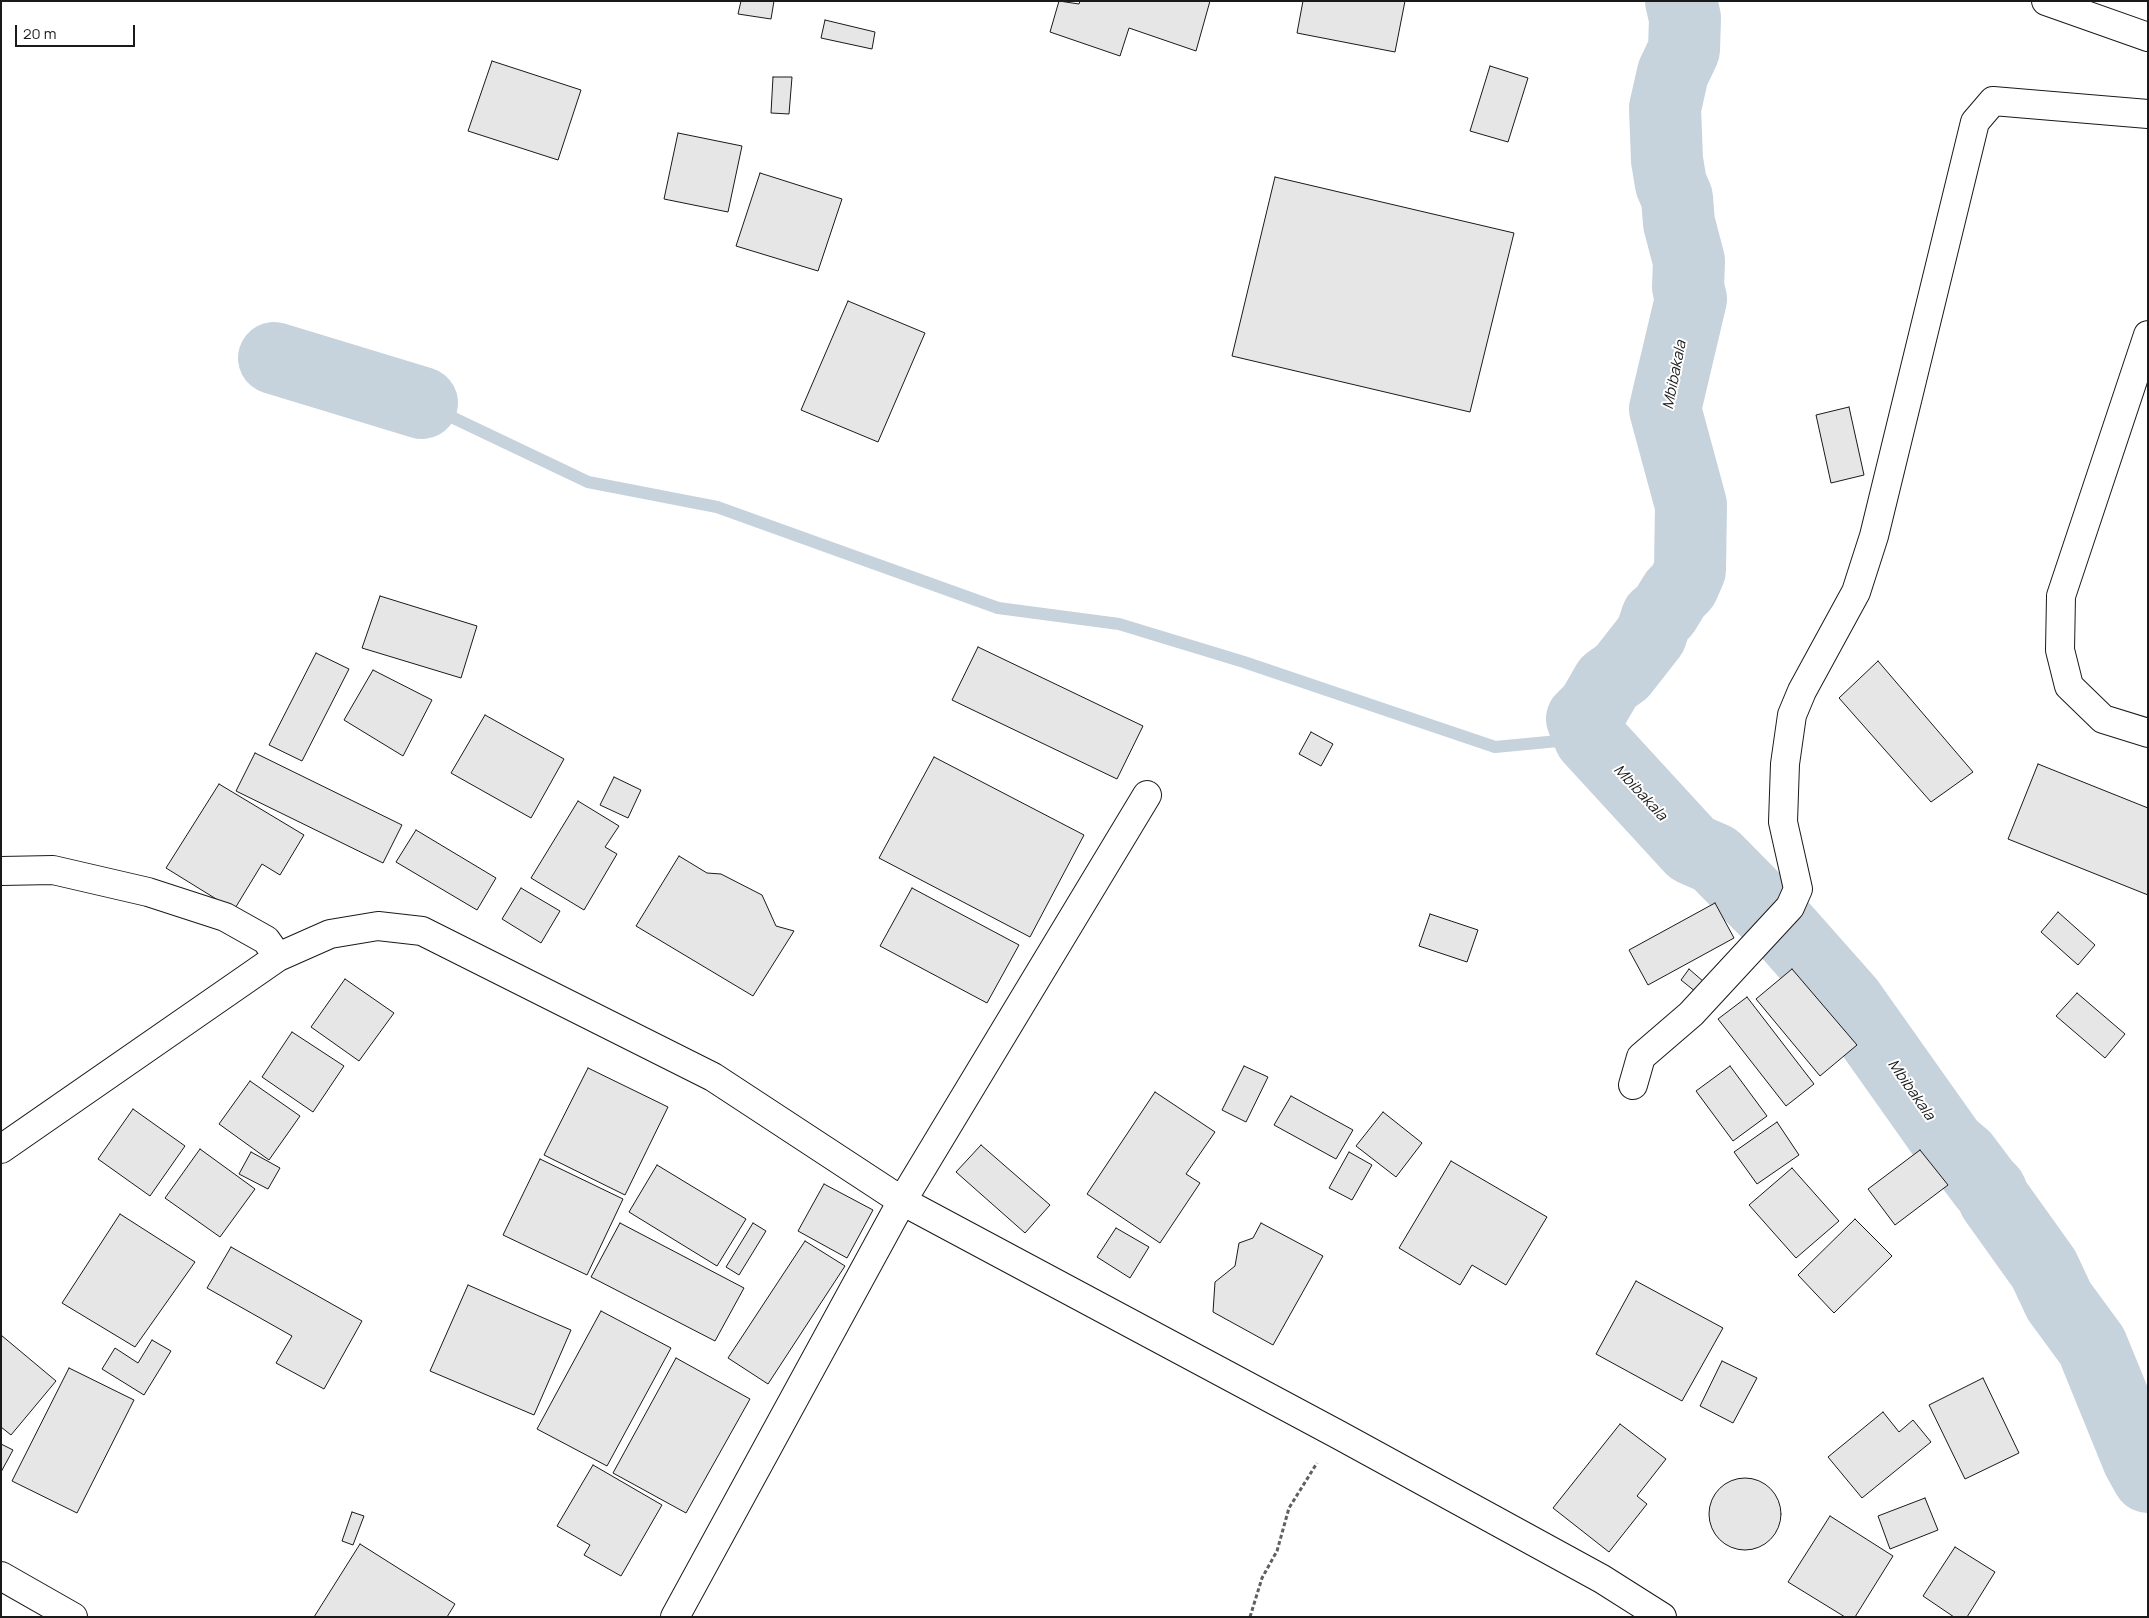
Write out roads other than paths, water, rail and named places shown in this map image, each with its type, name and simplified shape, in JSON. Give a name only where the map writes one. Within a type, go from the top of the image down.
[{"type":"street","points":[[2060,3],[2148,37]]},
{"type":"street","points":[[1633,1085],[1640,1057],[1691,1014],[1790,907],[1798,890],[1783,822],[1785,764],[1792,715],[1802,691],[1856,592],[1874,536],[1975,122],[1993,101],[2148,114]]},
{"type":"street","points":[[2148,335],[2061,596],[2060,650],[2069,686],[2103,720],[2148,733]]},
{"type":"street","points":[[675,1617],[902,1201],[1146,795]]},
{"type":"street","points":[[1,871],[53,870],[148,892],[225,917],[266,940],[278,957]]},
{"type":"street","points":[[1,1149],[278,957],[330,934],[378,926],[422,931],[713,1077],[902,1201],[1339,1435],[1602,1579],[1662,1617]]},
{"type":"street","points":[[1,1576],[73,1617]]},
{"type":"waterway","name":"Mbibakala","points":[[1681,1],[1685,18],[1684,50],[1673,73],[1665,108],[1667,160],[1671,184],[1677,198],[1679,223],[1689,261],[1688,287],[1691,299],[1665,409],[1691,505],[1690,570],[1683,586],[1675,594],[1664,612],[1657,617],[1651,635],[1622,672],[1608,682],[1593,708],[1582,719],[1590,738],[1692,849],[1715,859],[1786,931],[1848,1001],[1950,1145],[1964,1157],[1991,1191],[1994,1199],[2044,1269],[2059,1301],[2092,1346],[2138,1459],[2148,1477]]},
{"type":"waterway","points":[[274,358],[422,403]]},
{"type":"waterway","points":[[422,403],[588,482],[717,507],[998,608],[1119,624],[1244,662],[1495,747],[1590,738]]}]
